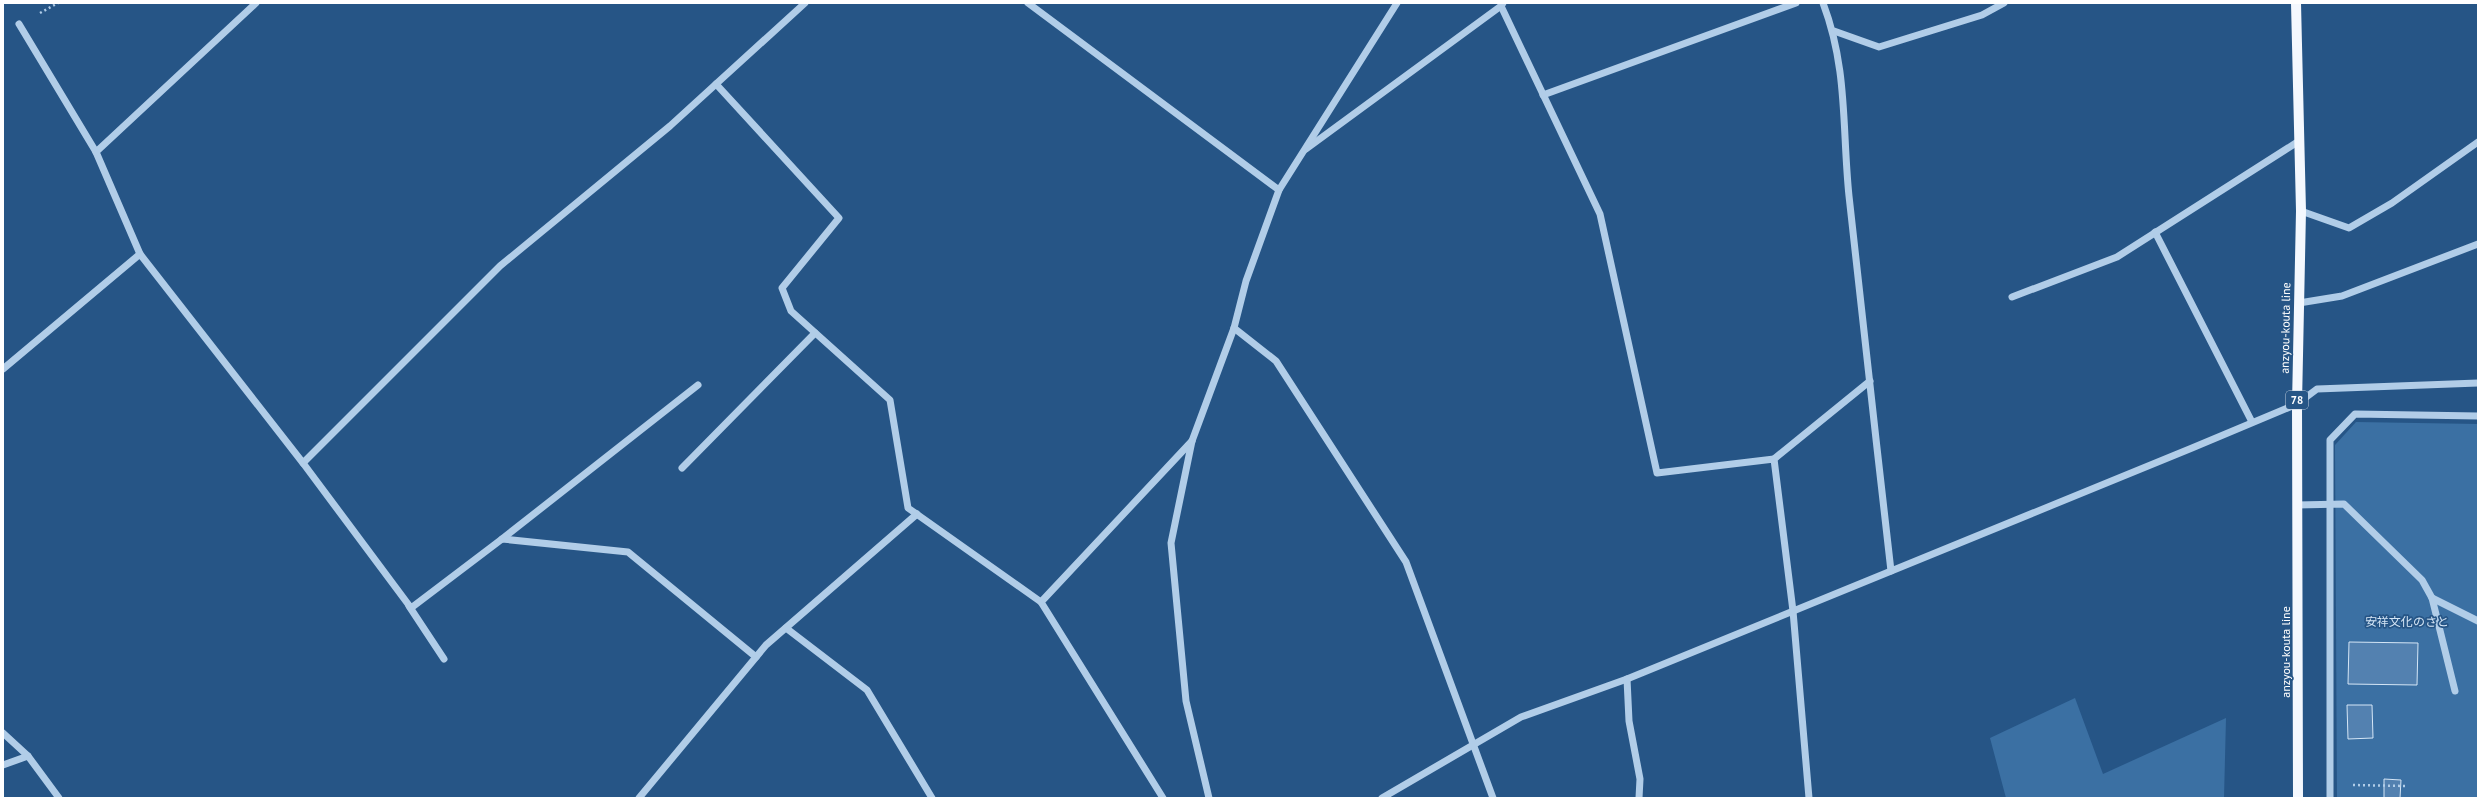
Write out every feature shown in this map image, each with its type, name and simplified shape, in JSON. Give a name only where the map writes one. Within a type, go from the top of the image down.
[{"type":"main road","name":"anzyou-kouta line","points":[[2296,3],[2301,211],[2297,404],[2298,798]]},
{"type":"street","points":[[96,152],[256,3]]},
{"type":"street","points":[[303,463],[500,266],[670,126],[806,3]]},
{"type":"street","points":[[1028,3],[1279,190]]},
{"type":"street","points":[[1209,798],[1186,701],[1171,543],[1192,441],[1234,328],[1246,281],[1279,190],[1321,120],[1397,3]]},
{"type":"street","points":[[1542,95],[1796,3]]},
{"type":"street","points":[[1823,3],[1834,32],[1845,104],[1848,194],[1891,571]]},
{"type":"street","points":[[1834,32],[1878,47],[1982,14],[2004,3]]},
{"type":"street","points":[[1304,150],[1502,5],[1542,95],[1600,214],[1657,473],[1774,459],[1870,381]]},
{"type":"street","points":[[19,24],[96,152],[140,254],[303,463],[411,608],[502,539],[698,385]]},
{"type":"street","points":[[716,84],[839,218],[782,288],[791,310],[890,400],[908,508],[1041,602],[1163,798]]},
{"type":"street","points":[[2012,297],[2117,257],[2299,141]]},
{"type":"street","points":[[2301,211],[2348,228],[2392,203],[2478,142]]},
{"type":"street","points":[[2155,232],[2252,422]]},
{"type":"street","points":[[2299,303],[2342,296],[2478,244]]},
{"type":"street","points":[[3,369],[140,254]]},
{"type":"street","points":[[1234,328],[1276,361],[1406,562],[1472,746],[1493,798]]},
{"type":"street","points":[[682,468],[815,333]]},
{"type":"street","points":[[1382,798],[1521,717],[1627,679],[2297,404],[2317,389],[2478,383]]},
{"type":"street","points":[[2330,798],[2330,440],[2355,414],[2478,416]]},
{"type":"street","points":[[1041,602],[1192,441]]},
{"type":"street","points":[[1774,459],[1793,611],[1810,798]]},
{"type":"street","points":[[2297,505],[2344,504],[2422,580],[2432,598],[2455,691]]},
{"type":"street","points":[[639,798],[756,657],[786,628],[916,514]]},
{"type":"street","points":[[502,539],[628,552],[756,657]]},
{"type":"street","points":[[2432,598],[2478,621]]},
{"type":"street","points":[[405,600],[444,659]]},
{"type":"street","points":[[786,628],[867,690],[932,798]]},
{"type":"street","points":[[1627,679],[1629,722],[1640,780],[1639,798]]},
{"type":"street","points":[[3,733],[28,756],[59,798]]},
{"type":"street","points":[[3,765],[28,756]]},
{"type":"path","points":[[2379,787],[2406,786]]},
{"type":"green space","name":"安祥文化のさと","points":[[2356,422],[2478,424],[2478,798],[2337,798],[2335,445]]},
{"type":"green space","points":[[2075,698],[2103,774],[2226,718],[2224,798],[2006,798],[1990,738]]},
{"type":"building","points":[[2349,642],[2418,643],[2417,685],[2348,684]]},
{"type":"building","points":[[2347,705],[2372,705],[2373,738],[2348,739]]},
{"type":"building","points":[[2384,779],[2401,780],[2400,798],[2384,798]]}]
